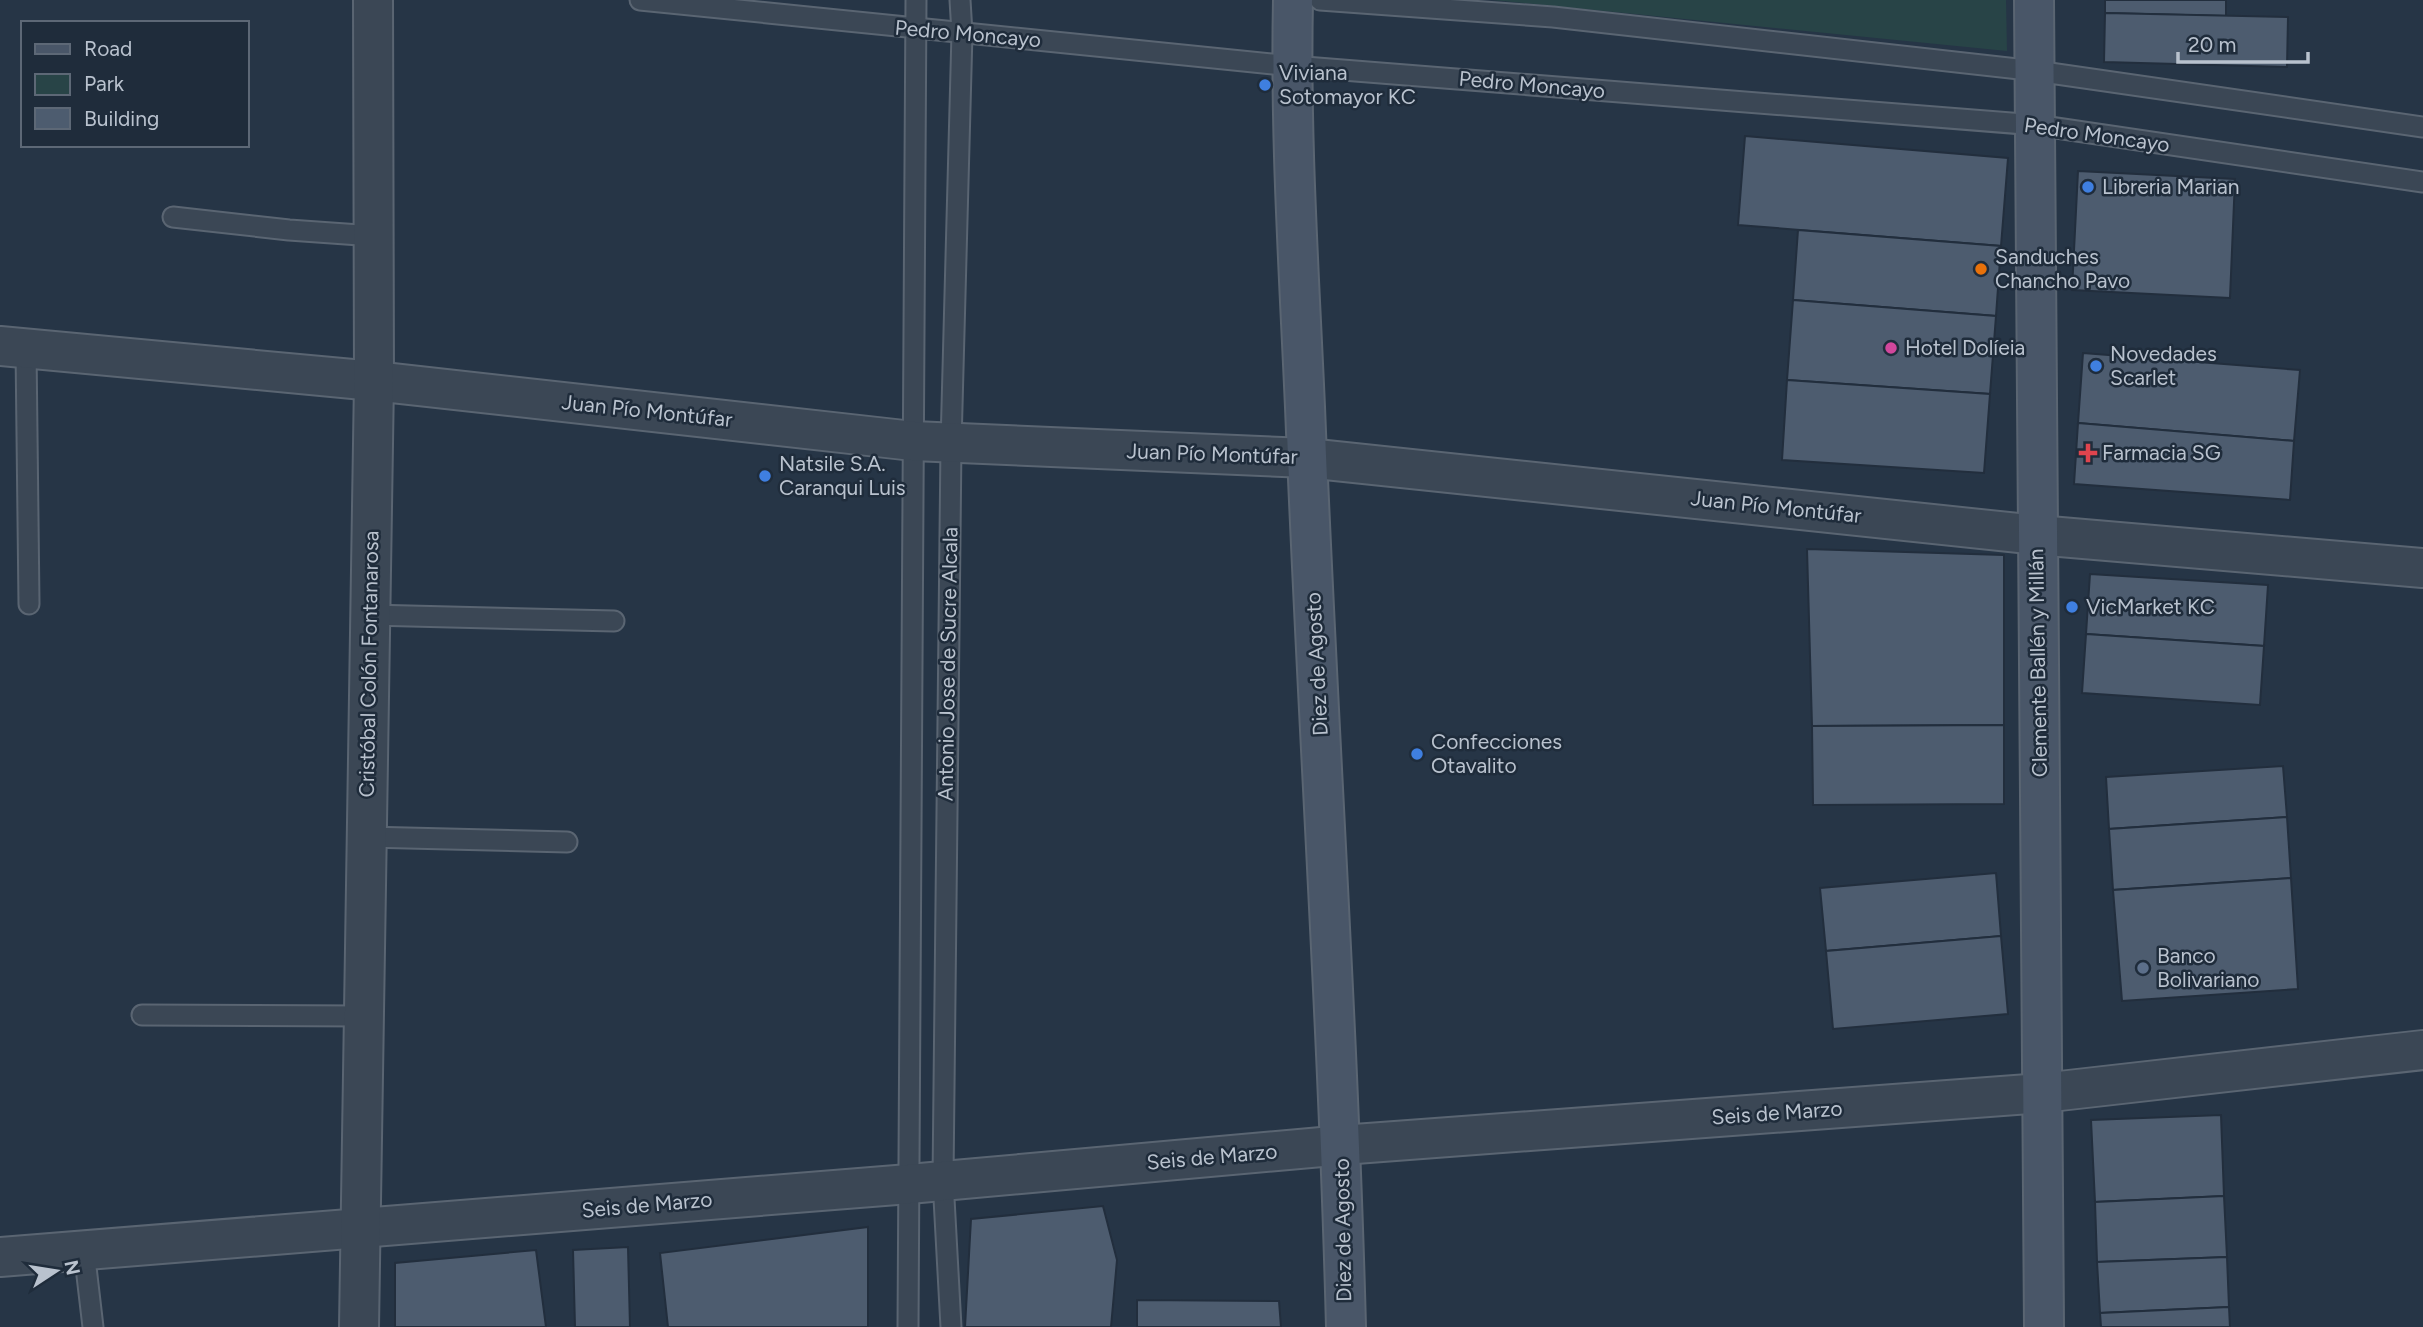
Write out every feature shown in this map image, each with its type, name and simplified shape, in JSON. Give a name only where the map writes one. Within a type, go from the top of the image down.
[{"type":"street","name":"Cristóbal Colón Fontanarosa","points":[[359,1327],[374,381],[373,0]]},
{"type":"street","name":"Diez de Agosto","points":[[1293,0],[1292,66],[1307,458],[1341,1146],[1346,1327]]},
{"type":"street","name":"Clemente Ballén y Millán","points":[[2035,0],[2044,1327]]},
{"type":"street","name":"Juan Pío Montúfar","points":[[13,347],[374,381],[913,441],[1307,458],[2037,535],[2423,568]]},
{"type":"street","name":"Seis de Marzo","points":[[0,1257],[1341,1146],[2042,1093],[2423,1049]]},
{"type":"lane","name":"Pedro Moncayo","points":[[640,0],[1292,66],[2036,125],[2423,182]]},
{"type":"lane","name":"Antonio Jose de Sucre Alcala","points":[[916,0],[913,441],[926,1182],[951,1327]]},
{"type":"lane","name":"Antonio Jose de Sucre Alcala","points":[[908,1327],[926,1182],[951,444],[962,33],[960,0]]},
{"type":"lane","points":[[1320,0],[1553,17],[2036,71],[2423,127]]},
{"type":"lane","points":[[173,217],[374,236]]},
{"type":"lane","points":[[13,347],[29,604]]},
{"type":"lane","points":[[370,615],[614,621]]},
{"type":"lane","points":[[366,837],[567,842]]},
{"type":"lane","points":[[142,1015],[364,1016]]},
{"type":"lane","points":[[84,1250],[93,1327]]},
{"type":"green space","points":[[1493,0],[2006,0],[2007,51]]},
{"type":"building","points":[[2105,0],[2226,0],[2226,16],[2105,13]]},
{"type":"building","points":[[2105,13],[2288,17],[2287,67],[2104,62]]},
{"type":"building","points":[[1745,136],[2008,158],[2001,246],[1738,225]]},
{"type":"building","points":[[2078,171],[2235,179],[2230,298],[2072,290]]},
{"type":"building","points":[[1798,230],[2001,246],[1996,316],[1793,300]]},
{"type":"building","name":"Hotel Dolíeia","points":[[1793,300],[1996,316],[1990,394],[1787,380]]},
{"type":"building","points":[[2083,353],[2300,370],[2294,441],[2078,423]]},
{"type":"building","points":[[1787,380],[1990,394],[1984,473],[1782,460]]},
{"type":"building","points":[[2078,423],[2294,441],[2290,500],[2074,484]]},
{"type":"building","points":[[1807,549],[2004,555],[2004,725],[1812,726]]},
{"type":"building","points":[[2090,574],[2268,585],[2264,646],[2086,634]]},
{"type":"building","points":[[2086,634],[2264,646],[2260,705],[2082,693]]},
{"type":"building","points":[[2004,725],[2004,804],[1813,805],[1812,726]]},
{"type":"building","points":[[2283,766],[2287,817],[2109,829],[2106,777]]},
{"type":"building","points":[[2287,817],[2291,878],[2113,890],[2109,829]]},
{"type":"building","points":[[1996,873],[2001,936],[1826,951],[1820,888]]},
{"type":"building","points":[[2291,878],[2298,989],[2122,1001],[2113,890]]},
{"type":"building","points":[[2001,936],[2008,1014],[1833,1029],[1826,951]]},
{"type":"building","points":[[2221,1115],[2224,1196],[2095,1202],[2091,1120]]},
{"type":"building","points":[[2224,1196],[2227,1257],[2097,1262],[2095,1202]]},
{"type":"building","points":[[1103,1206],[1117,1260],[1111,1327],[965,1327],[971,1219]]},
{"type":"building","points":[[868,1227],[868,1327],[668,1327],[660,1253]]},
{"type":"building","points":[[628,1247],[630,1327],[575,1327],[573,1250]]},
{"type":"building","points":[[536,1250],[546,1327],[395,1327],[395,1263]]},
{"type":"building","points":[[2227,1257],[2229,1307],[2100,1313],[2097,1262]]},
{"type":"building","points":[[1137,1300],[1279,1301],[1281,1327],[1137,1327]]},
{"type":"building","points":[[2229,1307],[2230,1327],[2101,1327],[2100,1313]]},
{"type":"place","name":"Viviana Sotomayor KC","points":[[1265,85]]},
{"type":"place","name":"Libreria Marian","points":[[2088,187]]},
{"type":"place","name":"Sanduches Chancho Pavo","points":[[1981,269]]},
{"type":"place","name":"Hotel Dolíeia","points":[[1891,348]]},
{"type":"place","name":"Novedades Scarlet","points":[[2096,366]]},
{"type":"place","name":"Farmacia SG","points":[[2088,453]]},
{"type":"place","name":"Natsile S.A. Caranqui Luis","points":[[765,476]]},
{"type":"place","name":"VicMarket KC","points":[[2072,607]]},
{"type":"place","name":"Confecciones Otavalito","points":[[1417,754]]},
{"type":"place","name":"Banco Bolivariano","points":[[2143,968]]}]
